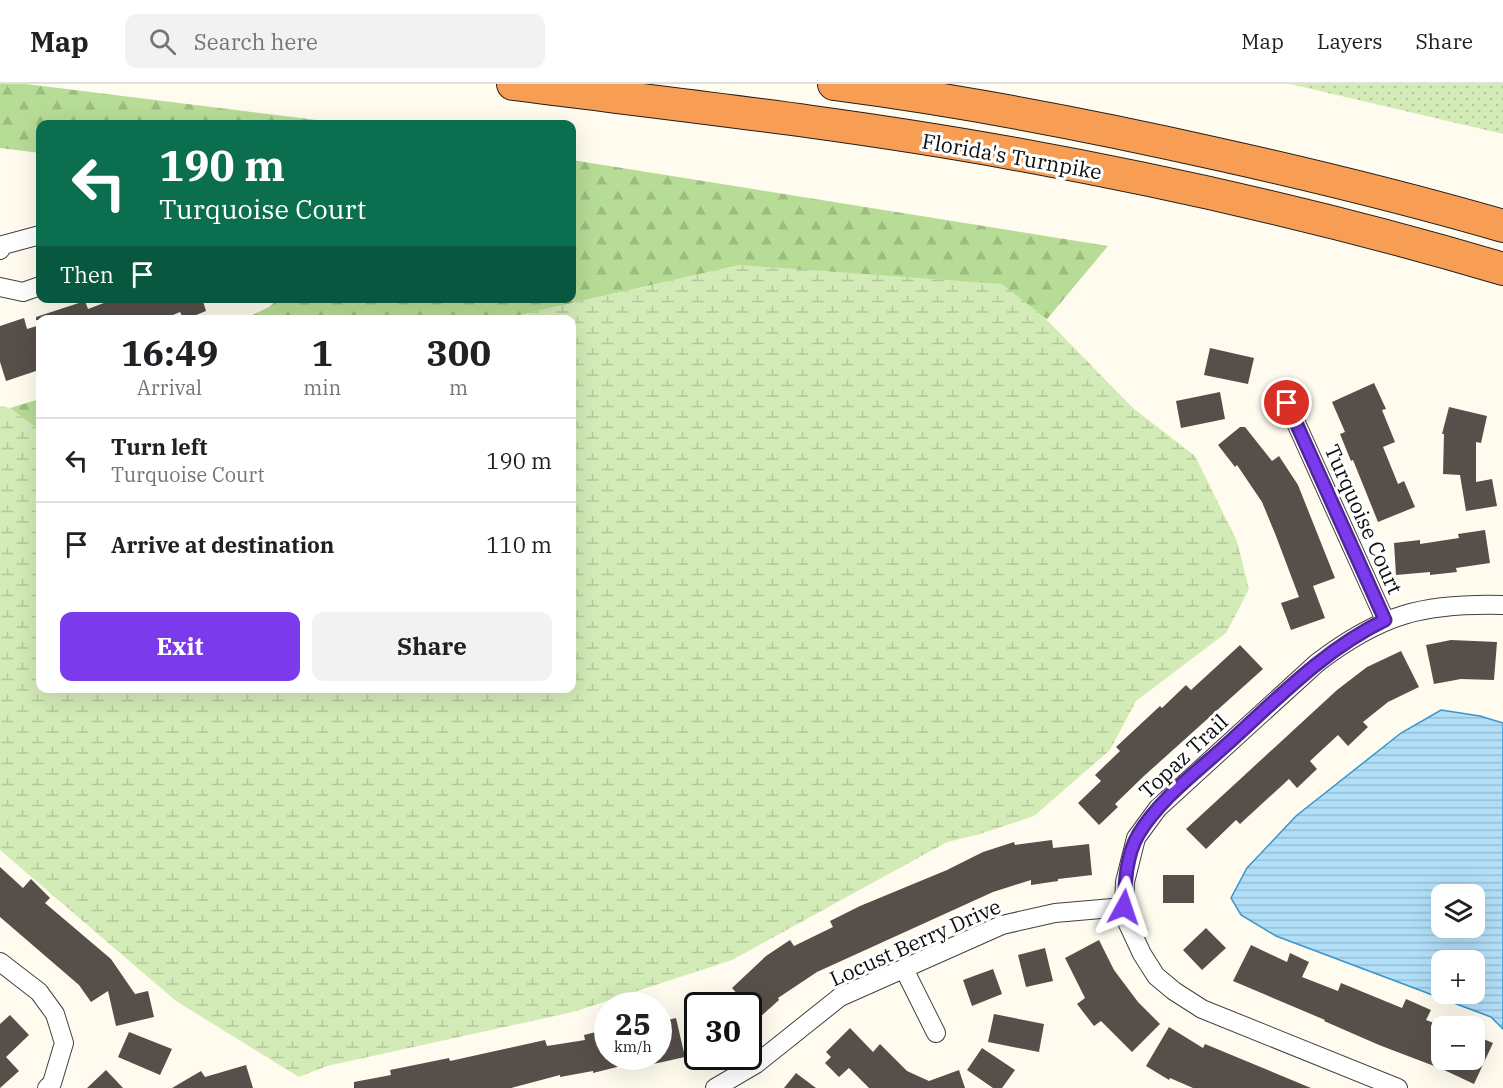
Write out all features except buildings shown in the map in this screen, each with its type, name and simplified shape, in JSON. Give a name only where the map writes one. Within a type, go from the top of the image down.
[{"type":"highway","name":"Florida's Turnpike","points":[[513,84],[860,129],[1010,153],[1307,217],[1503,269]]},
{"type":"highway","name":"Florida's Turnpike","points":[[834,84],[1017,112],[1170,143],[1317,177],[1503,226]]},
{"type":"street","points":[[0,250],[3,245],[36,236]]},
{"type":"street","points":[[0,287],[23,292],[36,287]]},
{"type":"street","name":"Turquoise Court","points":[[1287,403],[1385,620]]},
{"type":"street","name":"Topaz Trail","points":[[1398,1088],[1187,1001],[1162,981],[1150,967],[1128,924],[1124,907],[1125,882],[1137,838],[1158,808],[1317,663],[1360,633],[1385,620],[1443,606],[1468,604],[1503,606]]},
{"type":"street","name":"Locust Berry Drive","points":[[715,1088],[756,1064],[840,997],[1002,925],[1055,913],[1124,907]]},
{"type":"street","points":[[0,962],[39,992],[55,1014],[64,1043],[52,1083],[47,1088]]},
{"type":"street","points":[[904,969],[936,1033]]},
{"type":"green space","points":[[0,84],[26,84],[317,120],[36,120],[36,152],[0,148]]},
{"type":"green space","points":[[1290,84],[1503,84],[1503,134]]},
{"type":"green space","points":[[576,161],[1108,246],[1047,319],[740,265],[576,302]]},
{"type":"green space","points":[[740,265],[1002,284],[1044,317],[1133,408],[1195,456],[1237,541],[1249,589],[1226,633],[1136,701],[1110,750],[1034,816],[977,835],[947,842],[732,960],[634,992],[594,992],[594,1005],[573,1012],[327,1066],[299,1077],[176,1001],[0,850],[0,406],[10,408],[36,428],[36,693],[576,693],[576,315],[521,315]]},
{"type":"green space","points":[[274,303],[573,303],[521,315],[252,315]]},
{"type":"green space","points":[[36,400],[36,428],[10,408]]},
{"type":"water","points":[[1441,710],[1480,716],[1503,723],[1503,1029],[1491,1017],[1456,1004],[1485,1004],[1485,950],[1431,950],[1431,994],[1276,936],[1241,915],[1231,898],[1247,868],[1296,816],[1401,733]]},
{"type":"route","points":[[1124,907],[1125,882],[1131,854],[1137,838],[1158,808],[1317,663],[1339,646],[1385,620],[1287,403]]}]
